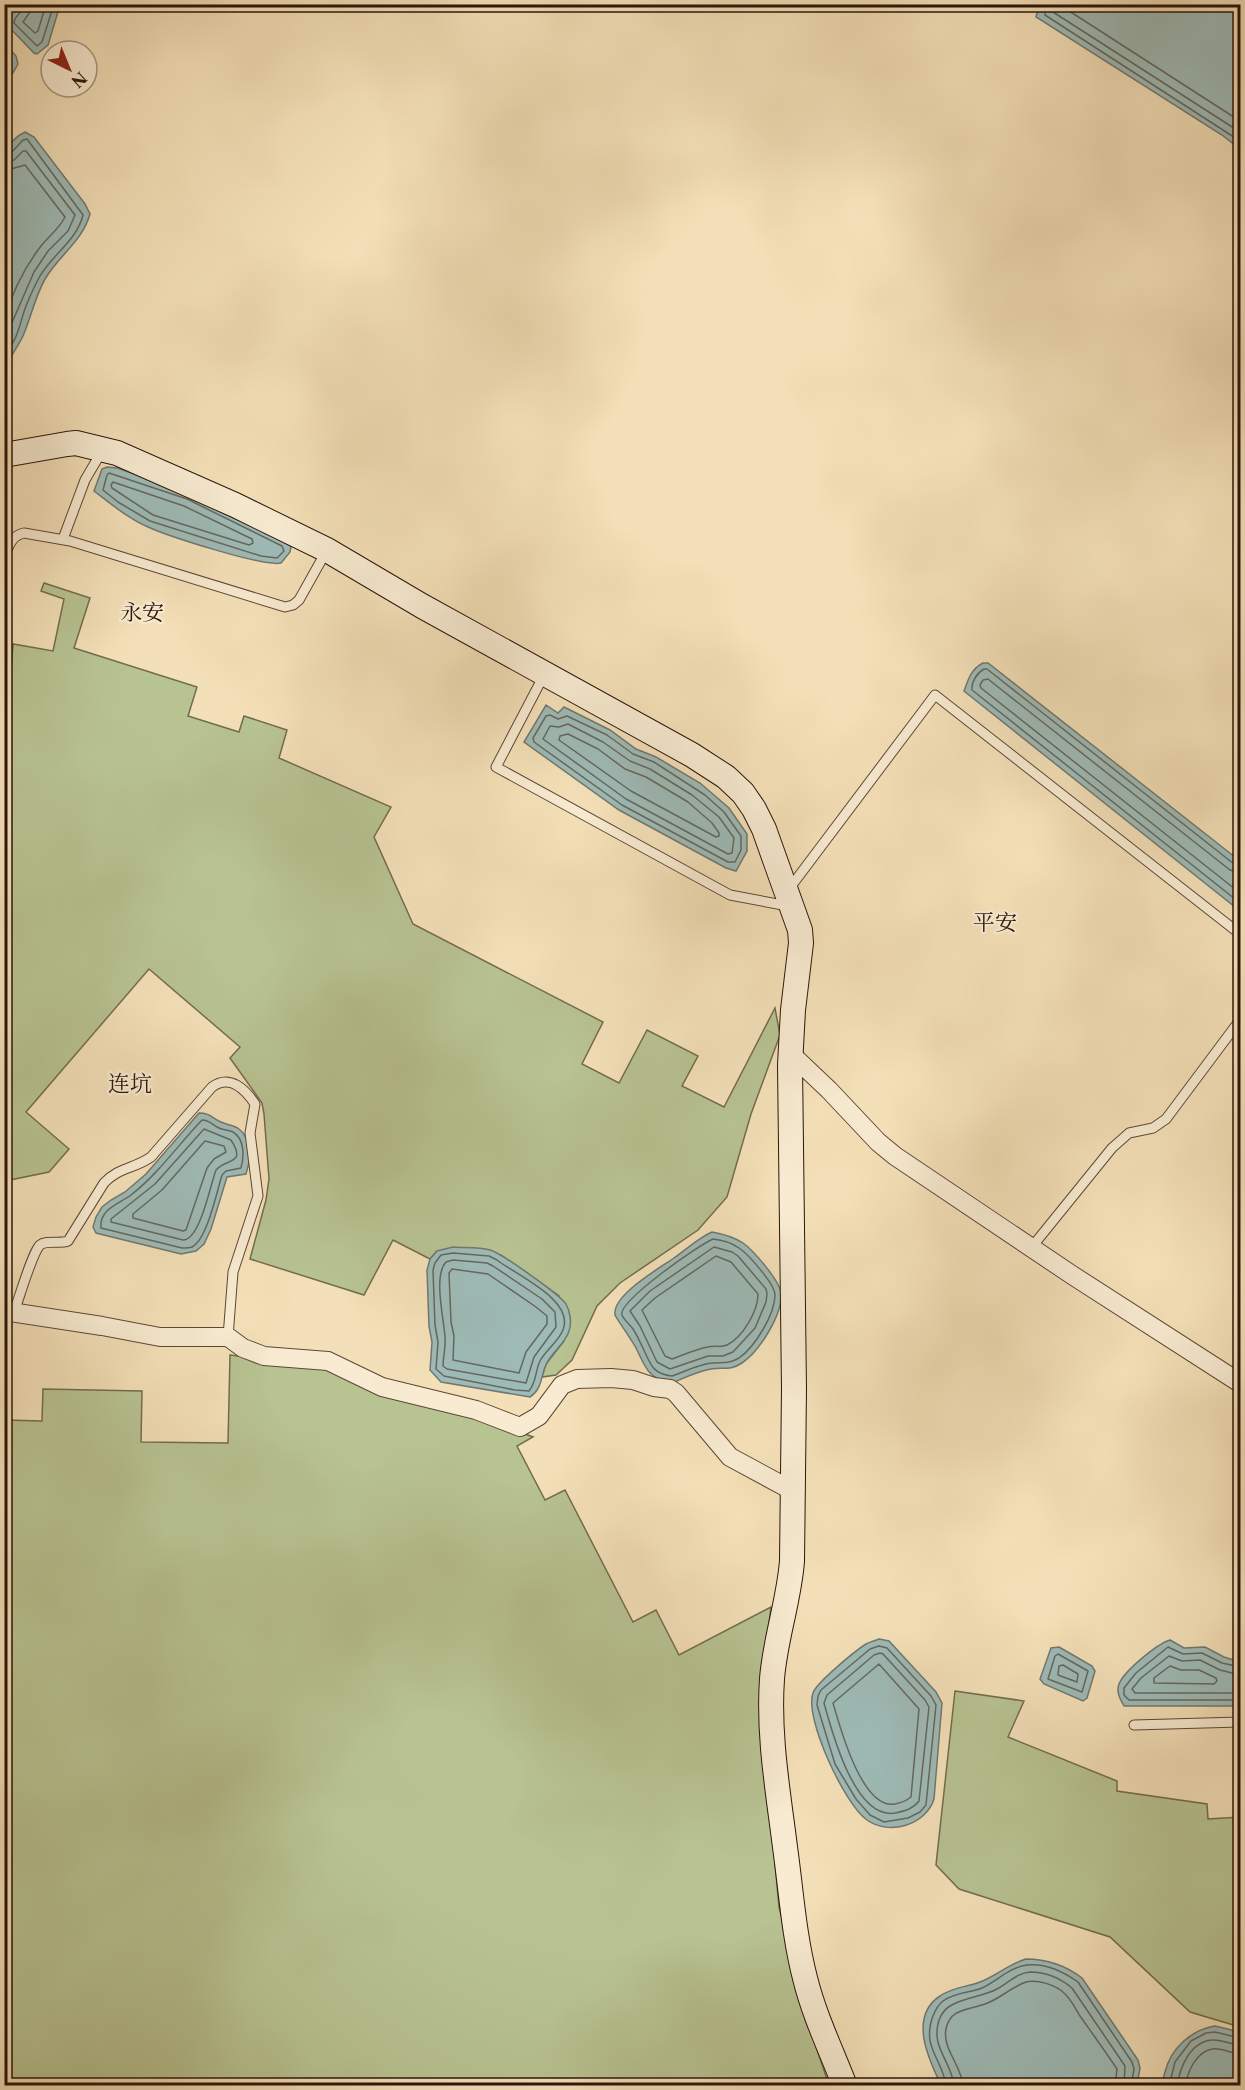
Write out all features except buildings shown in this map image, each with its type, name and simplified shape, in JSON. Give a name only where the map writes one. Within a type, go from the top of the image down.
[{"type":"street","points":[[4,455],[76,443],[117,453],[235,505],[327,550],[422,606],[692,755],[726,777],[743,793],[754,808],[790,900],[800,930],[801,943],[793,1010],[791,1054],[793,1491],[790,1587],[778,1634],[772,1676],[773,1748],[803,1970],[813,2004],[845,2085]]},
{"type":"street","points":[[791,1054],[878,1142],[895,1156],[1031,1248],[1240,1383]]},
{"type":"street","points":[[9,1311],[160,1337],[228,1337],[243,1347],[264,1356],[328,1361],[382,1387],[476,1410],[520,1427],[539,1416],[562,1385],[577,1379],[633,1380],[654,1387],[670,1389],[676,1393],[730,1457],[793,1491]]},
{"type":"lane","points":[[63,540],[85,480],[103,449]]},
{"type":"lane","points":[[4,557],[12,539],[24,532],[63,540],[285,607],[299,600],[327,550]]},
{"type":"lane","points":[[545,672],[496,767],[730,895],[790,900],[935,695],[1240,934]]},
{"type":"lane","points":[[1031,1248],[1112,1148],[1129,1133],[1153,1128],[1166,1119],[1240,1020]]},
{"type":"lane","points":[[9,1311],[40,1246],[68,1241],[104,1183],[126,1167],[142,1164],[151,1157],[212,1087],[222,1081],[228,1081],[247,1093],[255,1104],[250,1133],[258,1196],[233,1272],[228,1337]]},
{"type":"lane","points":[[1134,1725],[1240,1722]]},
{"type":"green space","points":[[44,583],[90,598],[74,648],[197,687],[188,716],[239,732],[244,716],[287,730],[279,758],[391,807],[374,837],[413,924],[603,1022],[582,1064],[619,1083],[647,1030],[698,1056],[682,1086],[724,1107],[775,1008],[780,1035],[751,1114],[727,1197],[698,1230],[620,1283],[597,1306],[572,1360],[556,1375],[542,1377],[546,1364],[564,1341],[559,1296],[501,1255],[437,1251],[430,1259],[393,1240],[364,1295],[250,1259],[266,1200],[269,1179],[262,1103],[230,1058],[240,1047],[149,969],[26,1112],[69,1149],[49,1172],[5,1181],[5,724],[7,724],[13,644],[53,651],[64,599],[41,591]]},
{"type":"green space","points":[[230,1355],[317,1365],[533,1437],[517,1446],[545,1500],[565,1490],[633,1622],[656,1610],[679,1655],[771,1607],[760,1699],[779,1907],[810,2029],[829,2085],[5,2086],[5,1420],[42,1421],[43,1389],[142,1391],[141,1442],[228,1443]]},
{"type":"green space","points":[[955,1691],[1024,1701],[1008,1737],[1117,1781],[1117,1791],[1207,1804],[1208,1819],[1240,1817],[1240,2027],[1190,2012],[1110,1937],[959,1889],[936,1865]]},
{"type":"water","points":[[20,5],[60,5],[50,39],[39,39],[37,54],[8,26],[9,16]]},
{"type":"water","points":[[1039,5],[1240,5],[1240,149],[1222,135],[1036,17]]},
{"type":"water","points":[[5,44],[16,56],[18,64],[5,87]]},
{"type":"water","points":[[25,132],[34,137],[85,204],[90,214],[82,233],[45,279],[23,336],[9,360],[4,356],[5,153],[13,141]]},
{"type":"water","points":[[117,468],[190,493],[287,542],[291,547],[290,552],[281,563],[255,560],[175,537],[141,524],[94,491],[102,469]]},
{"type":"water","points":[[983,663],[988,663],[1240,861],[1240,911],[964,691],[973,672]]},
{"type":"water","points":[[546,705],[558,713],[564,707],[610,730],[636,749],[656,757],[700,783],[729,808],[747,834],[747,851],[736,871],[726,868],[619,810],[524,742]]},
{"type":"water","points":[[199,1113],[239,1129],[246,1138],[249,1150],[246,1174],[227,1177],[204,1244],[196,1251],[181,1254],[96,1233],[93,1227],[102,1207],[125,1192],[146,1174]]},
{"type":"water","points":[[712,1232],[743,1243],[765,1266],[776,1281],[781,1293],[778,1311],[769,1332],[756,1350],[742,1363],[730,1368],[701,1371],[672,1383],[658,1379],[646,1368],[615,1315],[616,1307],[638,1283]]},
{"type":"water","points":[[453,1247],[481,1248],[496,1253],[542,1283],[566,1304],[570,1328],[563,1343],[548,1361],[538,1389],[530,1397],[441,1382],[430,1370],[432,1342],[429,1326],[427,1270],[430,1259],[437,1251]]},
{"type":"water","points":[[879,1639],[889,1641],[936,1692],[942,1703],[934,1799],[923,1816],[906,1825],[896,1827],[876,1825],[867,1820],[848,1797],[820,1740],[812,1705],[813,1693],[828,1675],[866,1644]]},
{"type":"water","points":[[1170,1640],[1184,1648],[1205,1647],[1240,1662],[1240,1706],[1124,1706],[1118,1690],[1122,1679],[1142,1659]]},
{"type":"water","points":[[1059,1647],[1092,1666],[1095,1671],[1087,1698],[1083,1701],[1044,1684],[1040,1679],[1051,1648]]},
{"type":"water","points":[[1026,1959],[1056,1964],[1082,1978],[1138,2060],[1140,2068],[1137,2085],[941,2085],[931,2064],[924,2039],[925,2015],[930,2005],[945,1993],[992,1977]]},
{"type":"water","points":[[1215,2026],[1240,2032],[1240,2085],[1162,2085],[1168,2063],[1183,2041],[1206,2028]]},
{"type":"district","name":"永安","points":[[142,612]]},
{"type":"district","name":"平安","points":[[995,922]]},
{"type":"district","name":"连坑","points":[[130,1083]]}]
